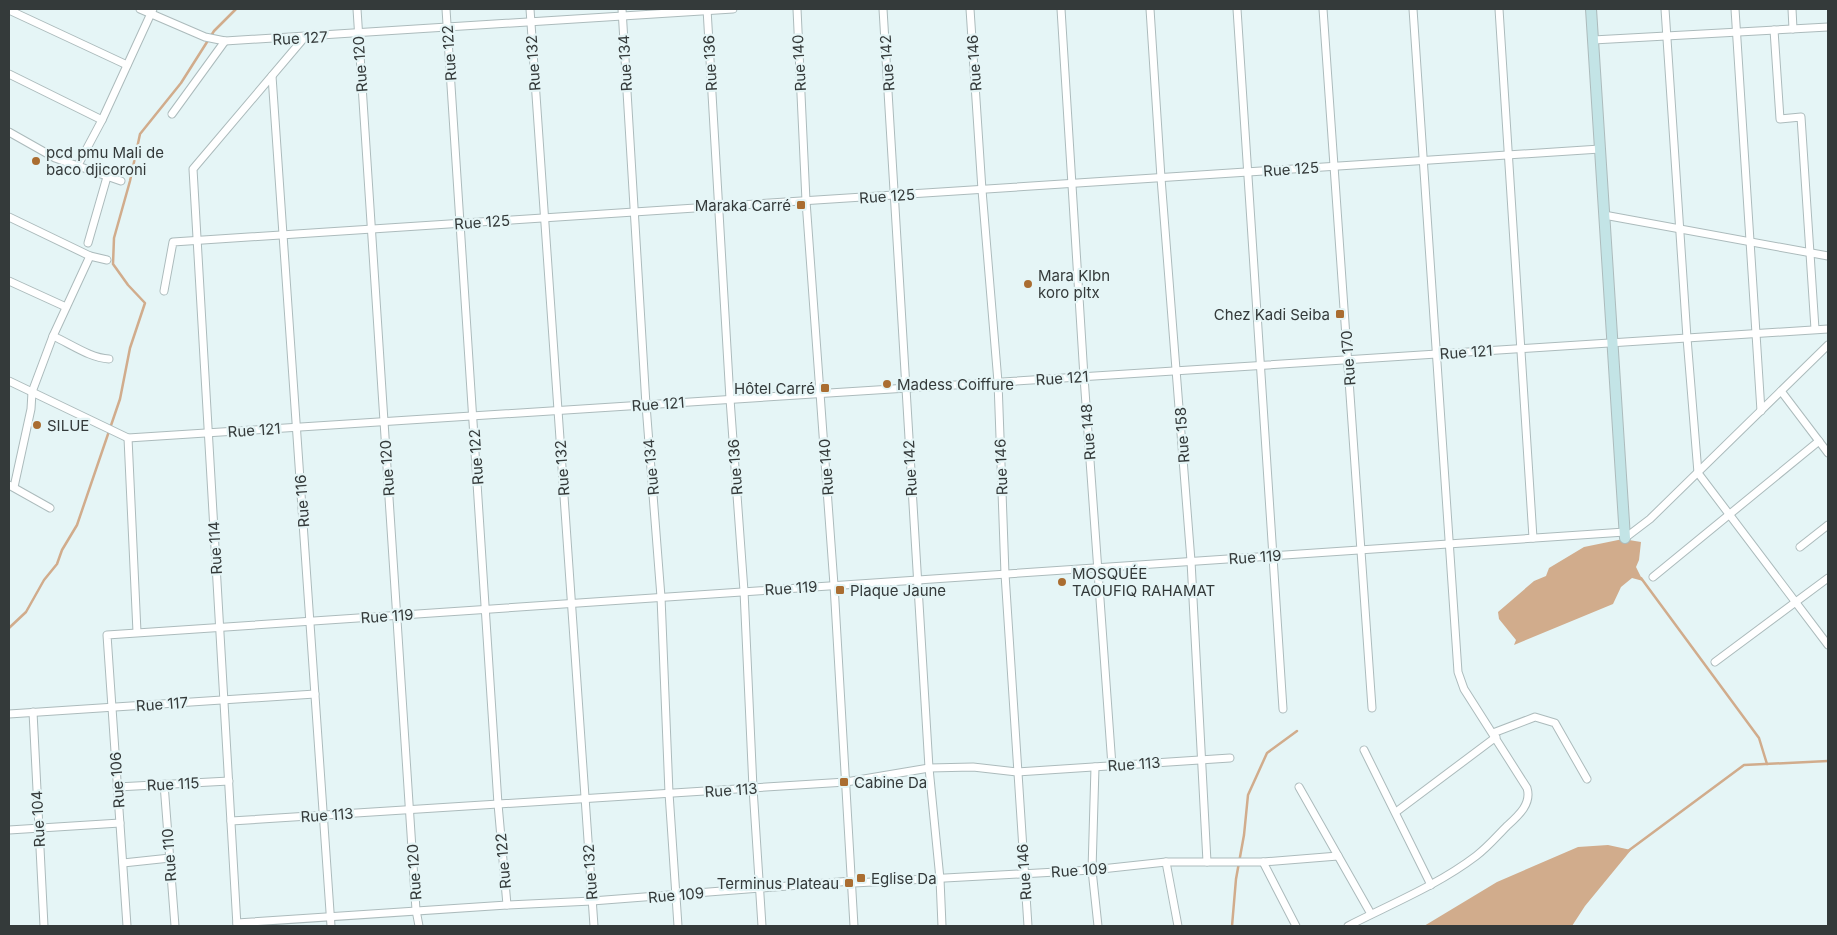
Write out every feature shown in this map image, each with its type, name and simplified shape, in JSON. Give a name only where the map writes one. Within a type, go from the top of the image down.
[{"type":"street","name":"Rue 127","points":[[140,9],[152,11],[205,36],[225,42],[530,22],[622,12],[733,9]]},
{"type":"street","name":"Rue 120","points":[[357,9],[416,910],[419,926]]},
{"type":"street","name":"Rue 122","points":[[446,9],[498,804],[507,904]]},
{"type":"street","name":"Rue 132","points":[[530,9],[594,926]]},
{"type":"street","name":"Rue 140","points":[[797,9],[806,201],[822,393],[854,926]]},
{"type":"street","name":"Rue 142","points":[[884,9],[928,768],[940,879],[942,926]]},
{"type":"street","name":"Rue 146","points":[[970,9],[982,190],[998,382],[1005,574],[1028,926]]},
{"type":"street","name":"Rue 148","points":[[1061,9],[1084,376],[1112,766]]},
{"type":"street","name":"Rue 158","points":[[1150,9],[1161,178],[1191,561],[1207,862]]},
{"type":"street","points":[[1237,9],[1282,708]]},
{"type":"street","name":"Rue 170","points":[[1323,9],[1372,708]]},
{"type":"street","points":[[1348,926],[1431,885],[1485,848],[1527,804],[1529,796],[1527,788],[1464,689],[1458,672],[1413,9]]},
{"type":"street","points":[[1499,9],[1533,538]]},
{"type":"street","points":[[1591,9],[1625,535],[1650,519],[1828,345]]},
{"type":"street","points":[[1665,9],[1698,473],[1828,645]]},
{"type":"street","points":[[1735,9],[1761,410]]},
{"type":"street","points":[[1792,9],[1793,29]]},
{"type":"street","points":[[9,10],[127,65]]},
{"type":"street","name":"Rue 136","points":[[707,10],[730,399],[744,591],[753,788],[762,926]]},
{"type":"street","points":[[78,165],[102,120],[152,11]]},
{"type":"street","name":"Rue 134","points":[[622,12],[646,405],[661,597],[669,794],[678,926]]},
{"type":"street","points":[[1593,40],[1828,26]]},
{"type":"street","points":[[1774,30],[1780,119],[1802,117],[1815,329]]},
{"type":"street","points":[[272,76],[304,38]]},
{"type":"street","points":[[172,114],[225,42]]},
{"type":"street","points":[[9,74],[102,120]]},
{"type":"street","name":"Rue 114","points":[[237,925],[194,169],[272,76]]},
{"type":"street","name":"Rue 116","points":[[272,76],[332,926]]},
{"type":"street","points":[[9,132],[55,158],[121,182]]},
{"type":"street","name":"Rue 125","points":[[164,291],[173,242],[1600,149]]},
{"type":"street","points":[[88,243],[106,177]]},
{"type":"street","points":[[1604,215],[1828,256]]},
{"type":"street","points":[[9,217],[90,256],[107,260]]},
{"type":"street","points":[[50,508],[11,486],[31,410],[32,392],[53,336],[90,256]]},
{"type":"street","points":[[9,281],[66,307]]},
{"type":"street","name":"Rue 121","points":[[9,381],[128,438],[1828,329]]},
{"type":"street","points":[[53,336],[102,359],[110,359]]},
{"type":"street","points":[[1781,391],[1828,453]]},
{"type":"street","points":[[128,438],[137,632]]},
{"type":"street","points":[[1653,577],[1819,441]]},
{"type":"street","points":[[1800,547],[1828,525]]},
{"type":"street","name":"Rue 119","points":[[107,634],[1533,538],[1625,535]]},
{"type":"street","points":[[1715,662],[1828,578]]},
{"type":"street","name":"Rue 106","points":[[107,634],[127,926]]},
{"type":"street","name":"Rue 117","points":[[9,714],[315,694]]},
{"type":"street","name":"Rue 104","points":[[33,712],[44,926]]},
{"type":"street","points":[[1396,812],[1494,735],[1534,717],[1555,724],[1587,778]]},
{"type":"street","points":[[1364,750],[1431,885]]},
{"type":"street","name":"Rue 113","points":[[231,821],[846,782],[928,768],[973,767],[1017,772],[1230,758]]},
{"type":"street","points":[[1095,767],[1092,870],[1098,926]]},
{"type":"street","name":"Rue 115","points":[[118,786],[229,781]]},
{"type":"street","name":"Rue 110","points":[[164,784],[175,926]]},
{"type":"street","points":[[1299,787],[1371,914]]},
{"type":"street","points":[[9,830],[120,823]]},
{"type":"street","name":"Rue 109","points":[[237,925],[331,916],[507,904],[592,902],[852,881],[854,883],[1092,870],[1166,862],[1263,862],[1338,856]]},
{"type":"street","points":[[123,863],[170,858]]},
{"type":"street","points":[[1166,862],[1178,926]]},
{"type":"street","points":[[1263,862],[1296,926]]},
{"type":"shaded area","points":[[1623,539],[1641,542],[1639,560],[1636,567],[1643,581],[1632,578],[1621,587],[1613,604],[1514,645],[1516,640],[1499,619],[1498,612],[1534,581],[1546,576],[1549,568],[1584,547]]},
{"type":"shaded area","points":[[1608,845],[1631,850],[1585,906],[1572,926],[1424,926],[1497,882],[1578,847]]},
{"type":"waterway","points":[[9,628],[26,612],[44,580],[57,564],[62,550],[77,525],[120,399],[130,348],[145,303],[128,285],[113,264],[114,238],[130,181],[140,134],[181,83],[214,31],[236,9]]},
{"type":"waterway","points":[[1641,578],[1759,738],[1767,764]]},
{"type":"waterway","points":[[1232,926],[1236,879],[1244,835],[1248,795],[1267,753],[1297,731]]},
{"type":"waterway","points":[[1628,851],[1744,765],[1828,761]]},
{"type":"place","name":"pcd pmu Mali de baco djicoroni","points":[[36,161]]},
{"type":"place","name":"Maraka Carré","points":[[801,205]]},
{"type":"place","name":"Mara Klbn koro pltx","points":[[1028,284]]},
{"type":"place","name":"Chez Kadi Seiba","points":[[1340,314]]},
{"type":"place","name":"Madess Coiffure","points":[[887,384]]},
{"type":"place","name":"Hôtel Carré","points":[[825,388]]},
{"type":"place","name":"SILUE","points":[[37,425]]},
{"type":"place","name":"MOSQUÉE TAOUFIQ RAHAMAT","points":[[1062,582]]},
{"type":"place","name":"Plaque Jaune","points":[[840,590]]},
{"type":"place","name":"Cabine Da","points":[[844,782]]},
{"type":"place","name":"Eglise Da","points":[[861,878]]},
{"type":"place","name":"Terminus Plateau","points":[[849,883]]}]
